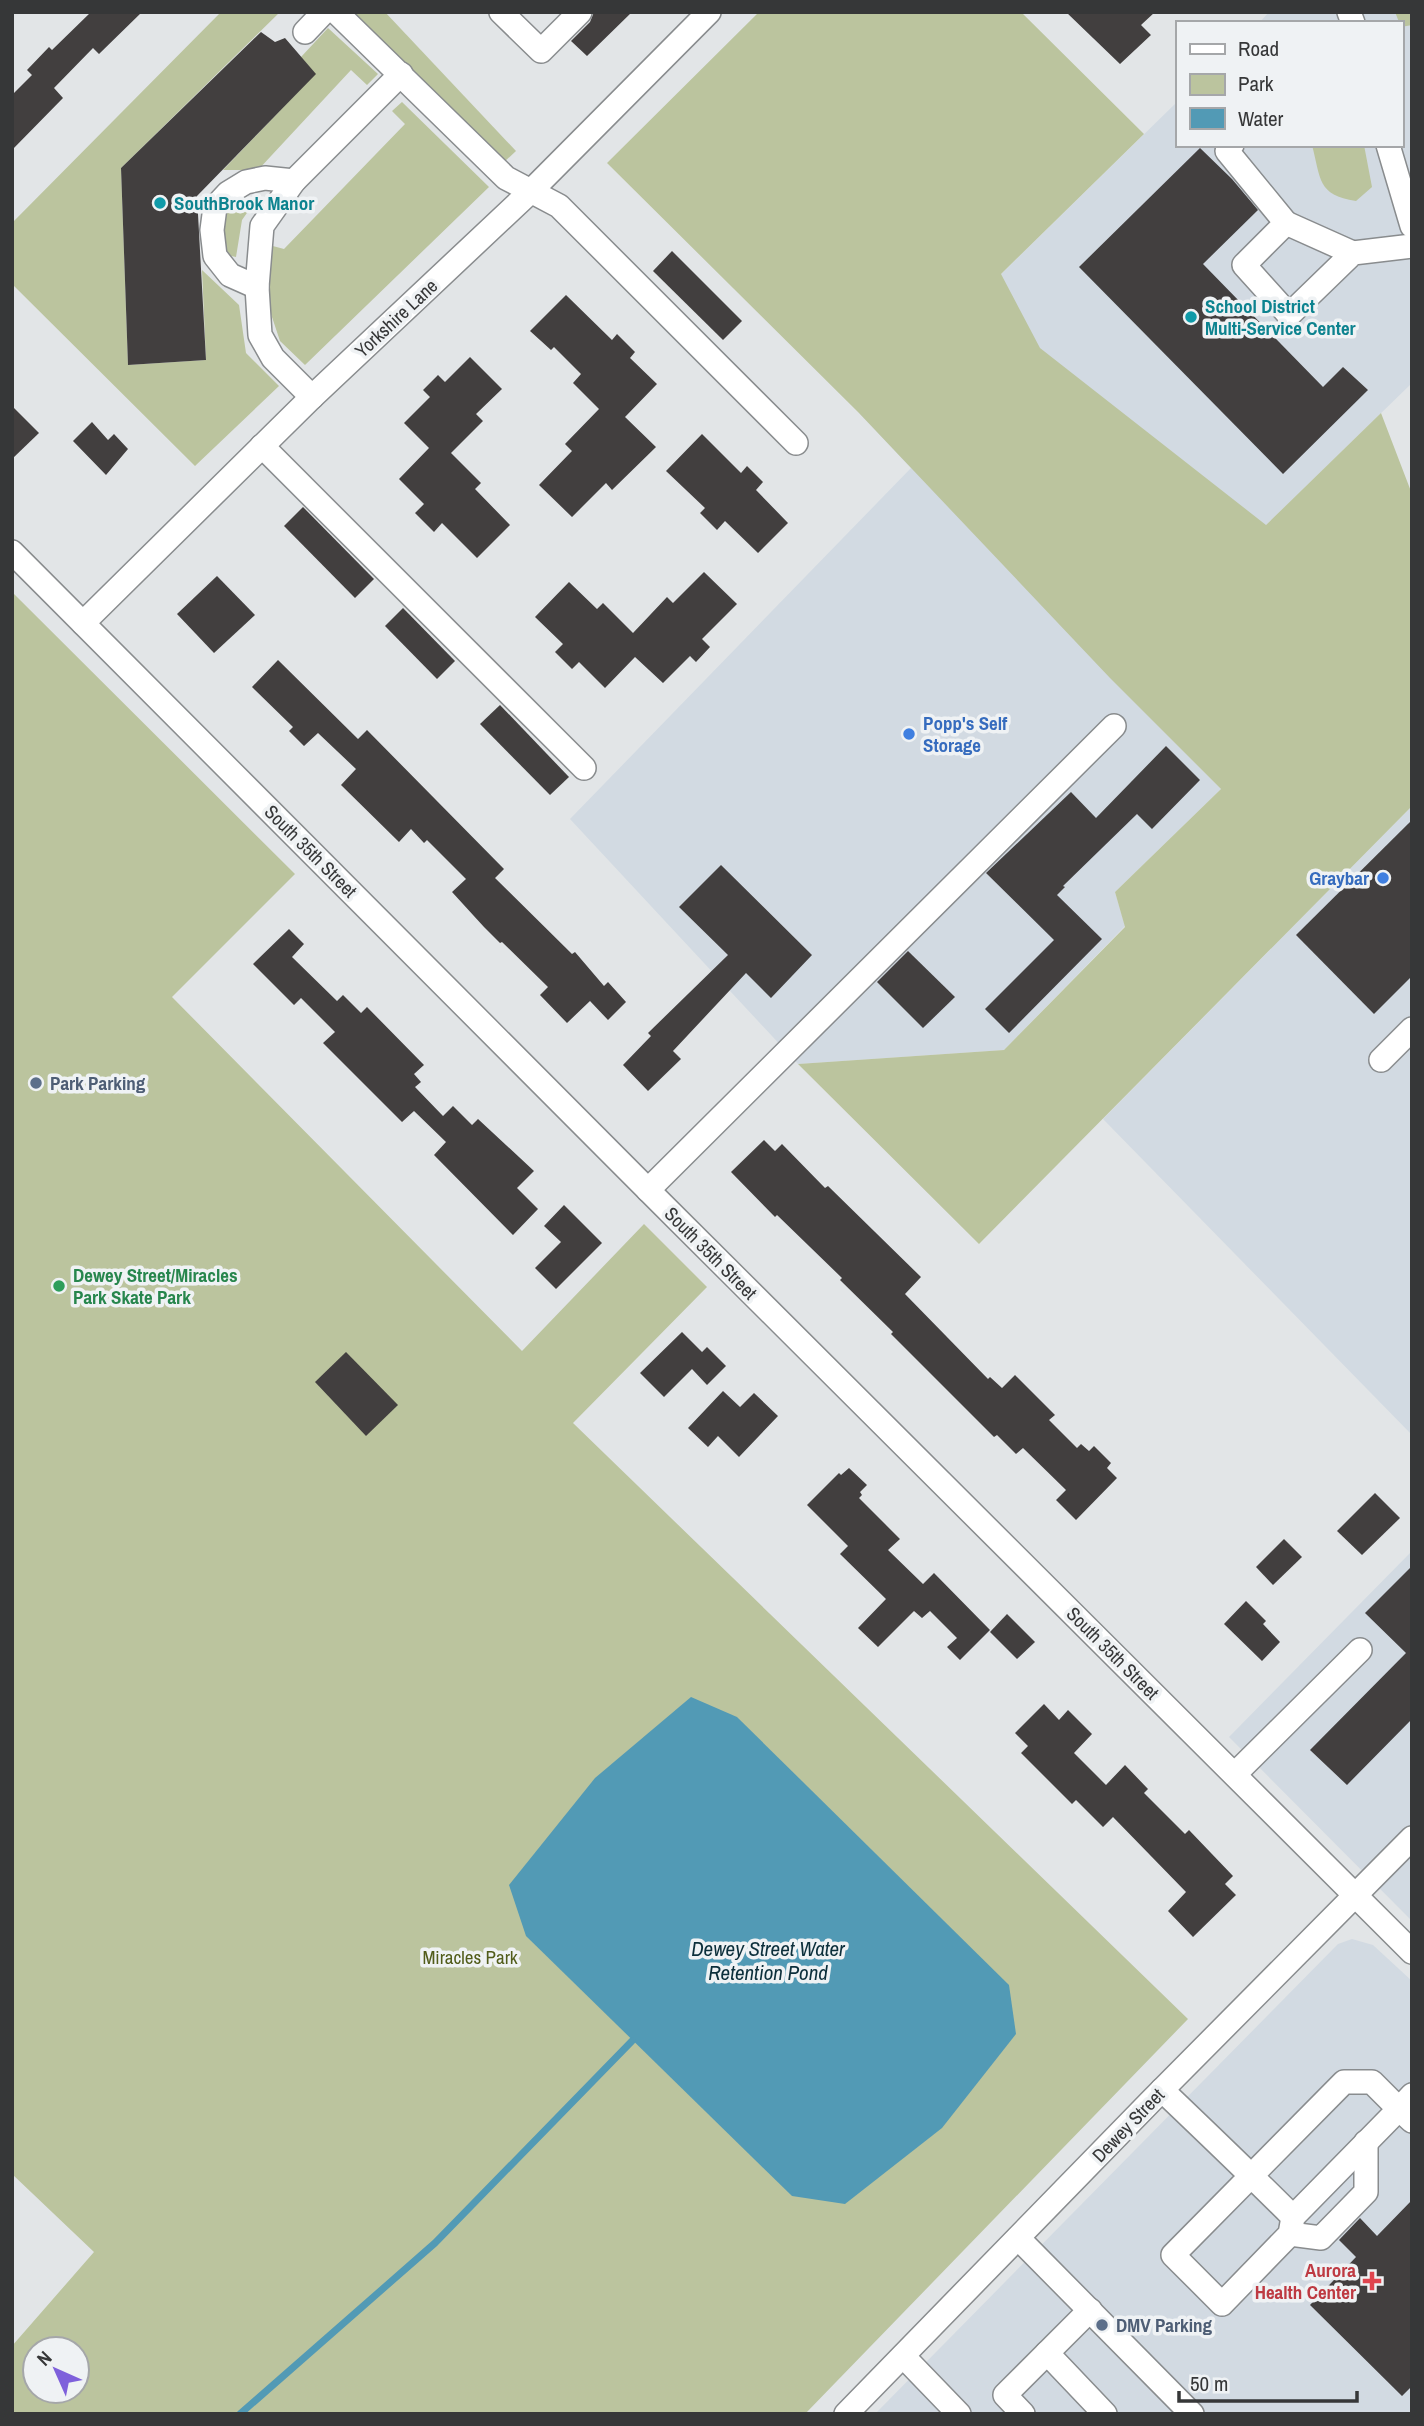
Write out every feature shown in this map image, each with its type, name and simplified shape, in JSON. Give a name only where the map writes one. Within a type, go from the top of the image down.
[{"type":"street","points":[[305,32],[324,12]]},
{"type":"street","points":[[336,12],[506,178],[559,206],[796,443]]},
{"type":"street","points":[[501,12],[541,51],[580,12]]},
{"type":"street","name":"Yorkshire Lane","points":[[83,623],[312,397],[531,191],[709,12]]},
{"type":"street","points":[[312,397],[273,358],[260,335],[257,287],[262,226],[294,181],[401,74]]},
{"type":"street","points":[[1231,147],[1227,151],[1286,223],[1353,254],[1412,246]]},
{"type":"street","points":[[1389,147],[1412,226]]},
{"type":"street","points":[[257,287],[230,275],[215,256],[212,230],[215,206],[228,193],[246,182],[265,178],[294,181]]},
{"type":"street","points":[[1286,223],[1244,265],[1289,315],[1353,254]]},
{"type":"street","points":[[262,446],[583,768]]},
{"type":"street","name":"South 35th Street","points":[[12,552],[1412,1952]]},
{"type":"street","points":[[648,1190],[1114,726]]},
{"type":"street","points":[[1381,1060],[1412,1029]]},
{"type":"street","points":[[1235,1774],[1360,1650]]},
{"type":"street","name":"Dewey Street","points":[[846,2414],[1412,1838]]},
{"type":"street","points":[[1344,2082],[1373,2082],[1408,2108],[1366,2142],[1222,2304],[1173,2255],[1251,2176],[1344,2082]]},
{"type":"street","points":[[1162,2090],[1251,2176],[1292,2226],[1321,2238],[1366,2192],[1366,2142]]},
{"type":"street","points":[[1018,2238],[1192,2414]]},
{"type":"street","points":[[1023,2414],[1005,2395],[1090,2310]]},
{"type":"street","points":[[1047,2353],[1105,2414]]},
{"type":"street","points":[[903,2356],[959,2414]]},
{"type":"shaded area","points":[[1269,12],[1412,12],[1412,383],[1110,677],[1221,789],[1115,892],[1125,926],[1004,1050],[798,1064],[570,819],[911,468],[859,413],[1176,103],[1176,147],[1403,147],[1403,21],[1261,21]]},
{"type":"shaded area","points":[[1412,806],[1412,1435],[1103,1119]]},
{"type":"shaded area","points":[[1412,1551],[1412,1921],[1229,1737]]},
{"type":"shaded area","points":[[1352,1939],[1373,1945],[1412,1981],[1412,2414],[875,2414],[1338,1944]]},
{"type":"green space","points":[[221,12],[280,12],[121,168],[128,365],[206,360],[202,270],[239,305],[246,353],[279,386],[195,466],[12,284],[12,223]]},
{"type":"green space","points":[[354,12],[385,12],[516,151],[502,164]]},
{"type":"green space","points":[[759,12],[1021,12],[1144,134],[1001,274],[1040,348],[1266,525],[1381,413],[1412,494],[1412,806],[979,1244],[798,1064],[1004,1050],[1125,927],[1115,892],[1221,789],[1110,678],[859,413],[607,163]]},
{"type":"green space","points":[[1395,12],[1412,12],[1412,25],[1403,27],[1403,21],[1399,21]]},
{"type":"green space","points":[[328,28],[378,74],[367,85],[351,70],[258,170],[223,170],[315,74],[301,57]]},
{"type":"green space","points":[[402,102],[489,187],[305,365],[280,341],[267,302],[269,245],[284,249],[405,124],[392,111]]},
{"type":"green space","points":[[1313,147],[1364,147],[1372,187],[1356,201],[1334,195],[1327,190],[1320,176]]},
{"type":"green space","points":[[258,197],[242,220],[236,257],[231,256],[220,242],[224,215]]},
{"type":"green space","name":"Miracles Park","points":[[12,592],[295,874],[172,997],[522,1351],[644,1224],[707,1287],[573,1423],[1188,2019],[805,2414],[12,2414],[12,2346],[21,2336],[21,2405],[91,2405],[91,2335],[22,2335],[94,2252],[12,2174]]},
{"type":"water","name":"Dewey Street Water Retention Pond","points":[[691,1697],[737,1717],[1009,1985],[1016,2034],[942,2128],[845,2204],[792,2196],[526,1936],[509,1885],[595,1778]]},
{"type":"building","points":[[91,12],[142,12],[99,54],[93,48],[54,88],[63,98],[12,150],[12,95],[32,75],[27,70],[49,47],[52,50]]},
{"type":"building","points":[[594,12],[632,12],[587,56],[571,41],[590,22]]},
{"type":"building","points":[[1066,12],[1155,12],[1141,25],[1151,35],[1120,64]]},
{"type":"building","name":"SouthBrook Manor","points":[[261,32],[275,42],[285,38],[316,74],[197,196],[206,360],[128,365],[121,168]]},
{"type":"building","name":"School District Multi-Service Center","points":[[1200,148],[1232,179],[1258,210],[1203,264],[1323,387],[1343,367],[1368,390],[1283,474],[1079,267]]},
{"type":"building","points":[[672,251],[742,321],[723,340],[653,271]]},
{"type":"building","points":[[566,295],[612,340],[617,334],[635,352],[630,358],[657,384],[625,417],[656,447],[612,490],[606,483],[572,517],[539,485],[572,451],[565,444],[599,409],[573,383],[581,374],[554,347],[551,350],[530,331]]},
{"type":"building","points":[[470,357],[502,389],[476,414],[483,421],[451,453],[481,483],[475,489],[510,525],[477,558],[442,523],[434,532],[415,513],[424,504],[399,479],[429,448],[404,423],[430,397],[423,390],[438,375],[445,382]]},
{"type":"building","points":[[12,406],[39,433],[12,459]]},
{"type":"building","points":[[92,422],[108,440],[114,434],[128,449],[106,475],[73,441]]},
{"type":"building","points":[[702,434],[741,473],[747,466],[763,482],[756,490],[788,523],[758,553],[725,521],[717,530],[700,513],[705,508],[666,471]]},
{"type":"building","points":[[303,507],[374,579],[355,598],[284,526]]},
{"type":"building","points":[[704,572],[737,604],[702,639],[710,647],[696,662],[690,656],[663,683],[635,657],[605,688],[579,662],[572,669],[555,652],[563,644],[535,617],[569,582],[597,609],[603,603],[633,633],[667,597],[673,603]]},
{"type":"building","points":[[217,576],[255,615],[214,653],[177,614]]},
{"type":"building","points":[[403,608],[455,661],[437,679],[385,626]]},
{"type":"building","points":[[278,660],[358,739],[367,730],[504,869],[495,878],[572,954],[575,952],[604,986],[608,982],[626,1002],[608,1020],[590,1001],[567,1023],[540,995],[548,987],[500,943],[452,892],[466,879],[427,840],[424,843],[411,829],[399,842],[341,785],[356,769],[318,733],[304,746],[289,731],[293,727],[252,687]]},
{"type":"building","points":[[500,705],[569,777],[550,795],[480,724]]},
{"type":"building","points":[[1166,746],[1200,780],[1152,829],[1137,814],[1063,886],[1065,887],[1057,895],[1102,939],[1009,1033],[985,1009],[1054,940],[986,873],[1071,792],[1096,818]]},
{"type":"building","name":"Graybar","points":[[1412,820],[1412,976],[1374,1014],[1296,935]]},
{"type":"building","points":[[721,865],[812,955],[771,998],[746,973],[673,1051],[681,1059],[648,1091],[623,1065],[651,1036],[648,1033],[728,955],[679,907]]},
{"type":"building","points":[[289,929],[304,944],[292,957],[337,1001],[343,995],[361,1013],[367,1007],[424,1065],[414,1074],[421,1082],[415,1087],[443,1116],[453,1106],[472,1125],[478,1119],[534,1171],[517,1188],[538,1209],[513,1235],[434,1155],[446,1142],[414,1111],[402,1122],[323,1043],[335,1032],[301,998],[294,1005],[253,964]]},
{"type":"building","points":[[908,951],[955,997],[923,1028],[877,982]]},
{"type":"building","points":[[764,1140],[775,1151],[782,1144],[921,1277],[905,1294],[988,1379],[990,1377],[1002,1388],[1015,1375],[1055,1415],[1049,1420],[1077,1448],[1081,1444],[1089,1451],[1094,1446],[1111,1463],[1107,1468],[1117,1478],[1076,1520],[1056,1500],[1066,1490],[1023,1448],[1016,1454],[997,1435],[994,1437],[891,1334],[893,1332],[840,1280],[842,1278],[777,1215],[775,1217],[731,1172]]},
{"type":"building","points":[[564,1205],[602,1243],[556,1289],[535,1268],[561,1242],[544,1226]]},
{"type":"building","points":[[682,1332],[702,1352],[707,1347],[726,1366],[707,1385],[692,1369],[664,1397],[640,1373]]},
{"type":"building","points":[[346,1352],[398,1405],[366,1436],[315,1382]]},
{"type":"building","points":[[723,1391],[740,1407],[754,1393],[778,1416],[739,1457],[718,1436],[708,1447],[688,1428]]},
{"type":"building","points":[[849,1468],[867,1485],[860,1492],[862,1495],[859,1498],[900,1539],[888,1550],[923,1584],[934,1573],[990,1630],[960,1660],[947,1647],[957,1638],[930,1611],[922,1618],[914,1611],[878,1647],[858,1628],[886,1599],[840,1554],[848,1546],[807,1505],[839,1473],[841,1475]]},
{"type":"building","points":[[1375,1493],[1400,1518],[1362,1555],[1337,1531]]},
{"type":"building","points":[[1284,1539],[1302,1557],[1273,1585],[1256,1567]]},
{"type":"building","points":[[1412,1566],[1412,1719],[1347,1785],[1310,1750],[1406,1653],[1365,1613]]},
{"type":"building","points":[[1246,1601],[1266,1621],[1263,1624],[1280,1642],[1262,1661],[1224,1624]]},
{"type":"building","points":[[1007,1614],[1035,1642],[1017,1659],[990,1632]]},
{"type":"building","points":[[1044,1704],[1059,1720],[1068,1710],[1092,1734],[1074,1753],[1106,1785],[1125,1765],[1148,1789],[1144,1793],[1185,1834],[1189,1830],[1233,1876],[1225,1884],[1236,1895],[1193,1937],[1168,1911],[1186,1892],[1113,1817],[1103,1827],[1076,1800],[1072,1804],[1021,1753],[1028,1746],[1015,1733]]},
{"type":"building","name":"Aurora Health Center","points":[[1412,2200],[1412,2386],[1402,2396],[1310,2305],[1356,2257],[1339,2240],[1360,2218],[1377,2236]]},
{"type":"waterway","points":[[240,2414],[435,2243],[632,2041]]},
{"type":"place","name":"SouthBrook Manor","points":[[160,203]]},
{"type":"place","name":"School District Multi-Service Center","points":[[1191,317]]},
{"type":"place","name":"Popp's Self Storage","points":[[909,734]]},
{"type":"place","name":"Graybar","points":[[1383,878]]},
{"type":"place","name":"Park Parking","points":[[36,1083]]},
{"type":"place","name":"Dewey Street/Miracles Park Skate Park","points":[[59,1286]]},
{"type":"place","name":"Aurora Health Center","points":[[1372,2281]]},
{"type":"place","name":"DMV Parking","points":[[1102,2325]]}]
